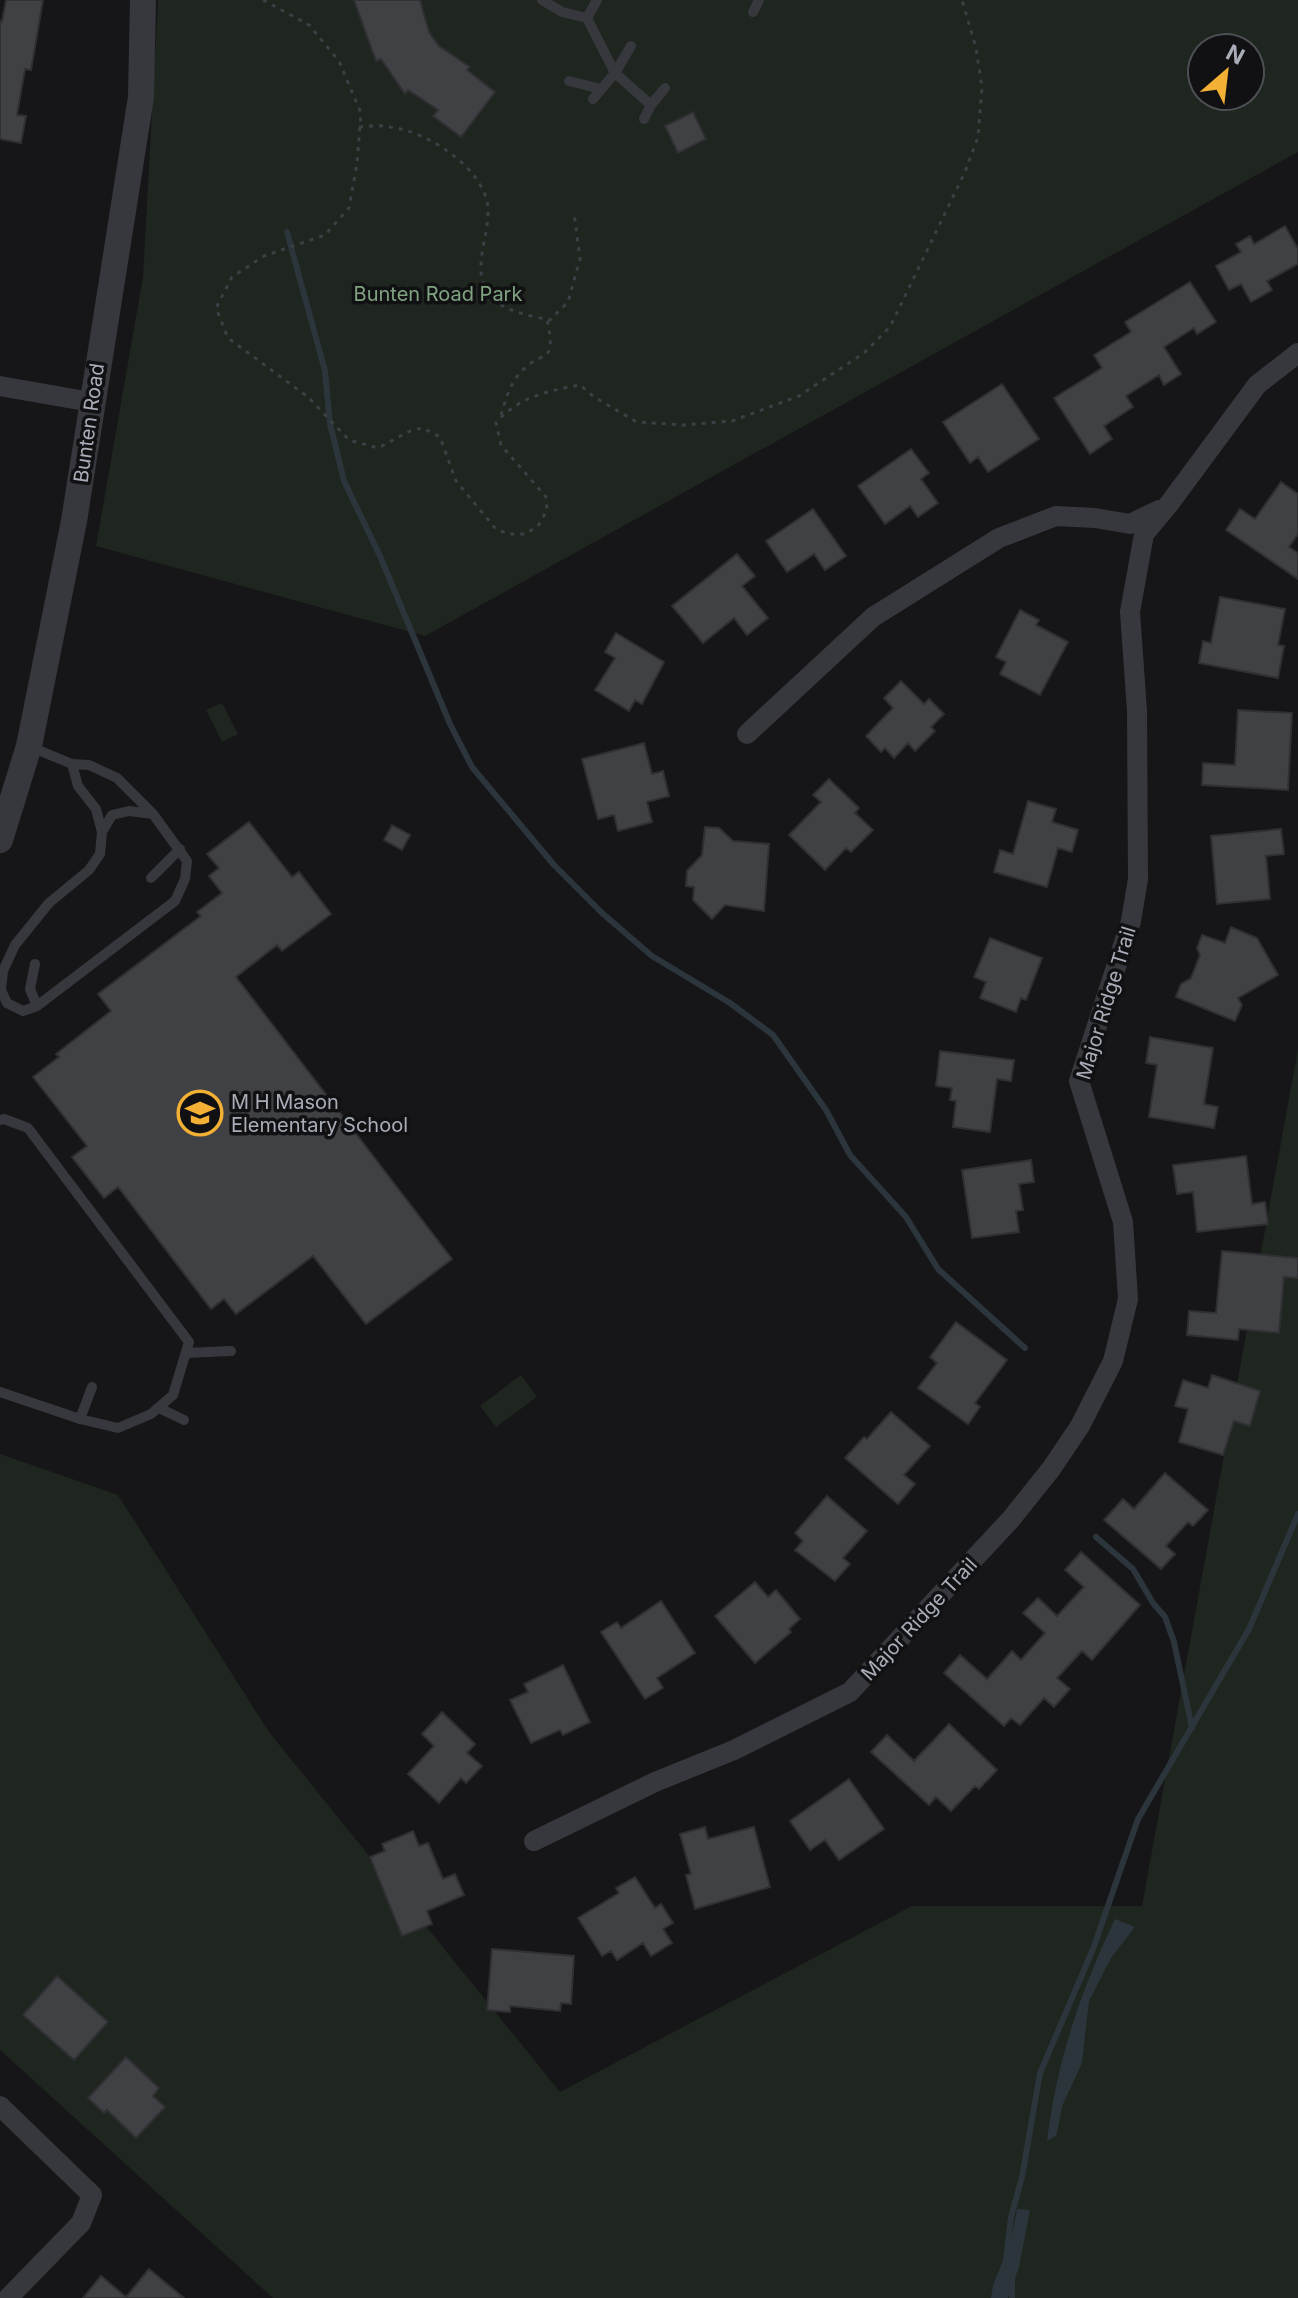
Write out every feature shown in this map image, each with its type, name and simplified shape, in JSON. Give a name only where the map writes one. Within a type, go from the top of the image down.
[{"type":"street","name":"Bunten Road","points":[[0,840],[29,746],[74,521],[141,97],[143,0]]},
{"type":"street","name":"Major Ridge Trail","points":[[534,1841],[655,1782],[734,1750],[850,1692],[1011,1519],[1080,1426],[1113,1361],[1128,1299],[1123,1222],[1079,1081],[1131,921],[1138,879],[1137,711],[1130,612],[1144,534],[1257,385],[1298,353]]},
{"type":"street","points":[[0,386],[91,402]]},
{"type":"street","points":[[747,734],[873,617],[999,538],[1056,516],[1130,524],[1169,504]]},
{"type":"street","points":[[0,2106],[92,2195],[81,2223],[8,2298]]},
{"type":"lane","points":[[542,0],[562,12],[587,18],[615,73],[651,105]]},
{"type":"lane","points":[[587,18],[597,0]]},
{"type":"lane","points":[[753,12],[759,0]]},
{"type":"lane","points":[[593,99],[615,73],[631,46]]},
{"type":"lane","points":[[569,81],[601,89]]},
{"type":"lane","points":[[644,119],[665,88]]},
{"type":"lane","points":[[29,746],[72,764],[89,765],[117,778],[153,814],[187,861],[185,879],[175,901],[37,1006],[23,1011],[7,1003],[1,990],[3,971],[15,945],[49,903],[70,888],[100,854],[102,832],[96,809],[78,786],[72,764]]},
{"type":"lane","points":[[102,832],[112,815],[129,811],[153,814]]},
{"type":"lane","points":[[151,878],[180,849]]},
{"type":"lane","points":[[35,964],[30,989],[37,1006]]},
{"type":"lane","points":[[0,1120],[28,1128],[189,1342],[173,1395],[151,1414],[118,1428],[80,1419],[0,1392]]},
{"type":"lane","points":[[186,1353],[231,1351]]},
{"type":"lane","points":[[80,1419],[92,1387]]},
{"type":"lane","points":[[159,1408],[184,1420]]},
{"type":"path","points":[[263,0],[309,25],[339,61],[361,113],[349,208],[325,235],[264,256],[232,277],[216,308],[228,338],[308,397],[349,440],[378,448],[412,430],[423,428],[440,437],[456,481],[496,529],[509,534],[525,534],[538,526],[547,510],[546,497],[501,445],[496,423],[546,390],[580,385],[594,397],[637,422],[683,425],[732,421],[799,396],[864,353],[890,327],[965,172],[978,137],[982,87],[976,48],[962,0]]},
{"type":"path","points":[[359,127],[392,127],[415,133],[475,173],[488,206],[481,267],[484,285],[495,301],[509,309],[550,320],[568,302],[580,259],[574,213]]},
{"type":"path","points":[[501,417],[506,399],[520,373],[546,356],[552,347],[547,319]]},
{"type":"green space","name":"Bunten Road Park","points":[[158,0],[1298,0],[1298,152],[425,636],[96,546],[143,277]]},
{"type":"green space","points":[[222,703],[238,734],[222,742],[206,710]]},
{"type":"green space","points":[[1298,1049],[1298,2298],[273,2298],[0,2050],[0,1454],[118,1495],[269,1732],[560,2092],[912,1906],[1142,1906]]},
{"type":"green space","points":[[521,1375],[537,1397],[496,1427],[480,1406]]},
{"type":"shaded area","points":[[1115,1919],[1135,1927],[1111,1958],[1089,2001],[1082,2063],[1063,2104],[1056,2136],[1047,2141],[1057,2083],[1072,2027]]},
{"type":"shaded area","points":[[1017,2209],[1030,2210],[1019,2267],[1008,2298],[991,2298],[993,2285],[1011,2241]]},
{"type":"building","points":[[6,0],[43,0],[31,70],[25,69],[17,115],[26,116],[21,143],[0,139],[0,21]]},
{"type":"building","points":[[354,0],[420,0],[429,32],[439,46],[470,67],[467,70],[495,92],[461,137],[433,116],[438,110],[408,90],[405,94],[381,59],[376,61]]},
{"type":"building","points":[[693,112],[706,139],[678,153],[665,126]]},
{"type":"building","points":[[1285,226],[1298,249],[1298,264],[1267,281],[1272,290],[1251,302],[1241,284],[1229,290],[1216,266],[1241,252],[1236,244],[1250,236],[1254,244]]},
{"type":"building","points":[[1190,282],[1216,322],[1197,334],[1194,328],[1164,347],[1181,374],[1164,385],[1159,375],[1126,396],[1133,407],[1104,426],[1112,439],[1090,454],[1054,398],[1102,368],[1094,355],[1131,332],[1125,322]]},
{"type":"building","points":[[1002,384],[1039,439],[988,472],[978,457],[970,463],[943,422]]},
{"type":"building","points":[[911,449],[929,473],[921,479],[938,503],[918,517],[910,506],[885,524],[858,486]]},
{"type":"building","points":[[1281,482],[1298,494],[1298,534],[1289,547],[1298,553],[1298,579],[1226,530],[1240,509],[1255,519]]},
{"type":"building","points":[[813,509],[846,556],[825,570],[814,554],[787,572],[766,541]]},
{"type":"building","points":[[737,554],[755,576],[742,586],[768,618],[747,635],[734,618],[703,643],[672,606]]},
{"type":"building","points":[[1220,597],[1285,609],[1278,645],[1284,646],[1278,678],[1199,663],[1203,641],[1211,643]]},
{"type":"building","points":[[1020,610],[1039,620],[1036,625],[1068,642],[1040,695],[1000,674],[1006,662],[996,657]]},
{"type":"building","points":[[616,633],[664,662],[642,704],[635,700],[629,711],[595,690],[615,658],[605,652]]},
{"type":"building","points":[[901,681],[924,704],[929,699],[944,714],[931,727],[935,731],[915,751],[908,743],[894,758],[885,748],[881,752],[866,736],[893,708],[884,698]]},
{"type":"building","points":[[1238,710],[1292,713],[1288,790],[1202,785],[1203,763],[1235,765]]},
{"type":"building","points":[[644,743],[652,774],[663,771],[669,796],[647,802],[652,822],[618,831],[614,815],[598,819],[582,759]]},
{"type":"building","points":[[829,779],[859,808],[855,813],[873,830],[851,852],[846,848],[825,870],[789,835],[821,802],[813,795]]},
{"type":"building","points":[[1028,801],[1056,809],[1052,822],[1078,830],[1072,852],[1058,848],[1047,887],[994,872],[1000,850],[1013,854]]},
{"type":"building","name":"M H Mason Elementary School","points":[[249,822],[292,877],[299,872],[331,914],[282,951],[277,945],[236,977],[452,1259],[366,1324],[313,1256],[236,1314],[224,1299],[211,1309],[118,1187],[104,1198],[72,1157],[87,1146],[33,1077],[59,1057],[56,1054],[111,1011],[98,994],[201,916],[197,912],[222,893],[209,876],[219,868],[207,854]]},
{"type":"building","points":[[392,825],[410,835],[402,850],[384,840]]},
{"type":"building","points":[[705,827],[719,828],[733,841],[769,844],[764,911],[725,905],[712,919],[693,900],[694,887],[686,886],[687,871],[702,855]]},
{"type":"building","points":[[1281,829],[1284,854],[1266,856],[1270,899],[1217,904],[1211,836]]},
{"type":"building","points":[[1231,927],[1257,938],[1278,975],[1238,998],[1242,1005],[1235,1021],[1176,997],[1181,984],[1191,978],[1200,955],[1197,948],[1202,935],[1225,943]]},
{"type":"building","points":[[990,938],[1042,958],[1026,1000],[1021,998],[1016,1012],[980,998],[986,982],[974,977]]},
{"type":"building","points":[[1150,1037],[1213,1048],[1204,1104],[1218,1107],[1214,1128],[1149,1117],[1157,1065],[1146,1063]]},
{"type":"building","points":[[940,1051],[1014,1060],[1011,1081],[997,1079],[990,1132],[953,1127],[956,1101],[950,1100],[952,1088],[936,1086]]},
{"type":"building","points":[[1246,1156],[1252,1204],[1265,1202],[1268,1224],[1197,1232],[1193,1192],[1177,1194],[1173,1165]]},
{"type":"building","points":[[1031,1160],[1034,1182],[1019,1184],[1023,1210],[1016,1211],[1019,1232],[972,1238],[962,1170]]},
{"type":"building","points":[[1222,1251],[1298,1258],[1298,1278],[1284,1277],[1279,1333],[1239,1329],[1238,1340],[1187,1335],[1189,1311],[1216,1313]]},
{"type":"building","points":[[956,1322],[1007,1360],[975,1403],[980,1407],[968,1424],[918,1388],[937,1363],[930,1357]]},
{"type":"building","points":[[1212,1375],[1260,1391],[1250,1426],[1234,1421],[1223,1455],[1179,1442],[1188,1409],[1175,1406],[1183,1380],[1208,1388]]},
{"type":"building","points":[[891,1412],[930,1446],[904,1475],[915,1484],[898,1504],[845,1458]]},
{"type":"building","points":[[1165,1473],[1208,1510],[1193,1526],[1188,1522],[1166,1546],[1175,1554],[1161,1569],[1104,1520],[1123,1499],[1134,1509]]},
{"type":"building","points":[[827,1496],[867,1531],[843,1558],[850,1564],[835,1581],[795,1550],[803,1541],[795,1533]]},
{"type":"building","points":[[1081,1552],[1140,1605],[1092,1660],[1082,1651],[1057,1678],[1070,1689],[1054,1707],[1044,1698],[1020,1725],[1011,1718],[1004,1726],[944,1673],[960,1655],[987,1679],[1012,1651],[1021,1660],[1045,1633],[1023,1613],[1038,1598],[1057,1616],[1084,1587],[1065,1570]]},
{"type":"building","points":[[755,1582],[768,1597],[776,1590],[800,1619],[789,1629],[791,1632],[755,1663],[715,1616]]},
{"type":"building","points":[[661,1601],[695,1653],[657,1678],[663,1688],[645,1699],[601,1632],[617,1622],[621,1628]]},
{"type":"building","points":[[563,1665],[590,1722],[563,1735],[560,1730],[531,1743],[510,1700],[528,1692],[524,1684]]},
{"type":"building","points":[[442,1712],[475,1744],[467,1753],[482,1766],[466,1783],[461,1778],[439,1803],[408,1774],[434,1746],[422,1734]]},
{"type":"building","points":[[949,1724],[997,1770],[979,1789],[975,1786],[951,1811],[936,1797],[929,1805],[871,1752],[887,1735],[914,1761]]},
{"type":"building","points":[[849,1779],[884,1829],[839,1860],[825,1840],[810,1850],[790,1821]]},
{"type":"building","points":[[705,1827],[708,1839],[754,1827],[770,1887],[695,1909],[686,1875],[691,1874],[680,1834]]},
{"type":"building","points":[[413,1831],[419,1846],[428,1843],[443,1879],[455,1874],[464,1895],[427,1911],[432,1924],[402,1936],[370,1857],[385,1851],[382,1844]]},
{"type":"building","points":[[635,1877],[655,1908],[661,1904],[673,1923],[663,1929],[672,1943],[651,1956],[643,1943],[617,1960],[611,1951],[602,1956],[578,1918],[619,1893],[616,1888]]},
{"type":"building","points":[[492,1949],[574,1956],[571,2004],[561,2003],[560,2011],[510,2006],[510,2012],[487,2010]]},
{"type":"building","points":[[57,1976],[108,2022],[74,2060],[23,2015]]},
{"type":"building","points":[[126,2057],[159,2088],[153,2096],[165,2107],[136,2138],[107,2110],[104,2113],[88,2098]]},
{"type":"building","points":[[149,2269],[184,2298],[83,2298],[101,2276],[126,2297]]},
{"type":"waterway","points":[[287,232],[325,371],[330,424],[344,481],[380,556],[450,724],[472,767],[554,865],[602,913],[652,956],[730,1003],[773,1035],[826,1110],[850,1155],[906,1217],[938,1269],[1025,1348]]},
{"type":"waterway","points":[[1006,2260],[1011,2217],[1022,2177],[1040,2073],[1093,1949],[1138,1819],[1249,1629],[1298,1514]]},
{"type":"waterway","points":[[1096,1537],[1133,1569],[1165,1617],[1174,1642],[1192,1728]]},
{"type":"waterway","points":[[1012,2278],[1012,2298]]},
{"type":"place","name":"M H Mason Elementary School","points":[[200,1113]]}]
